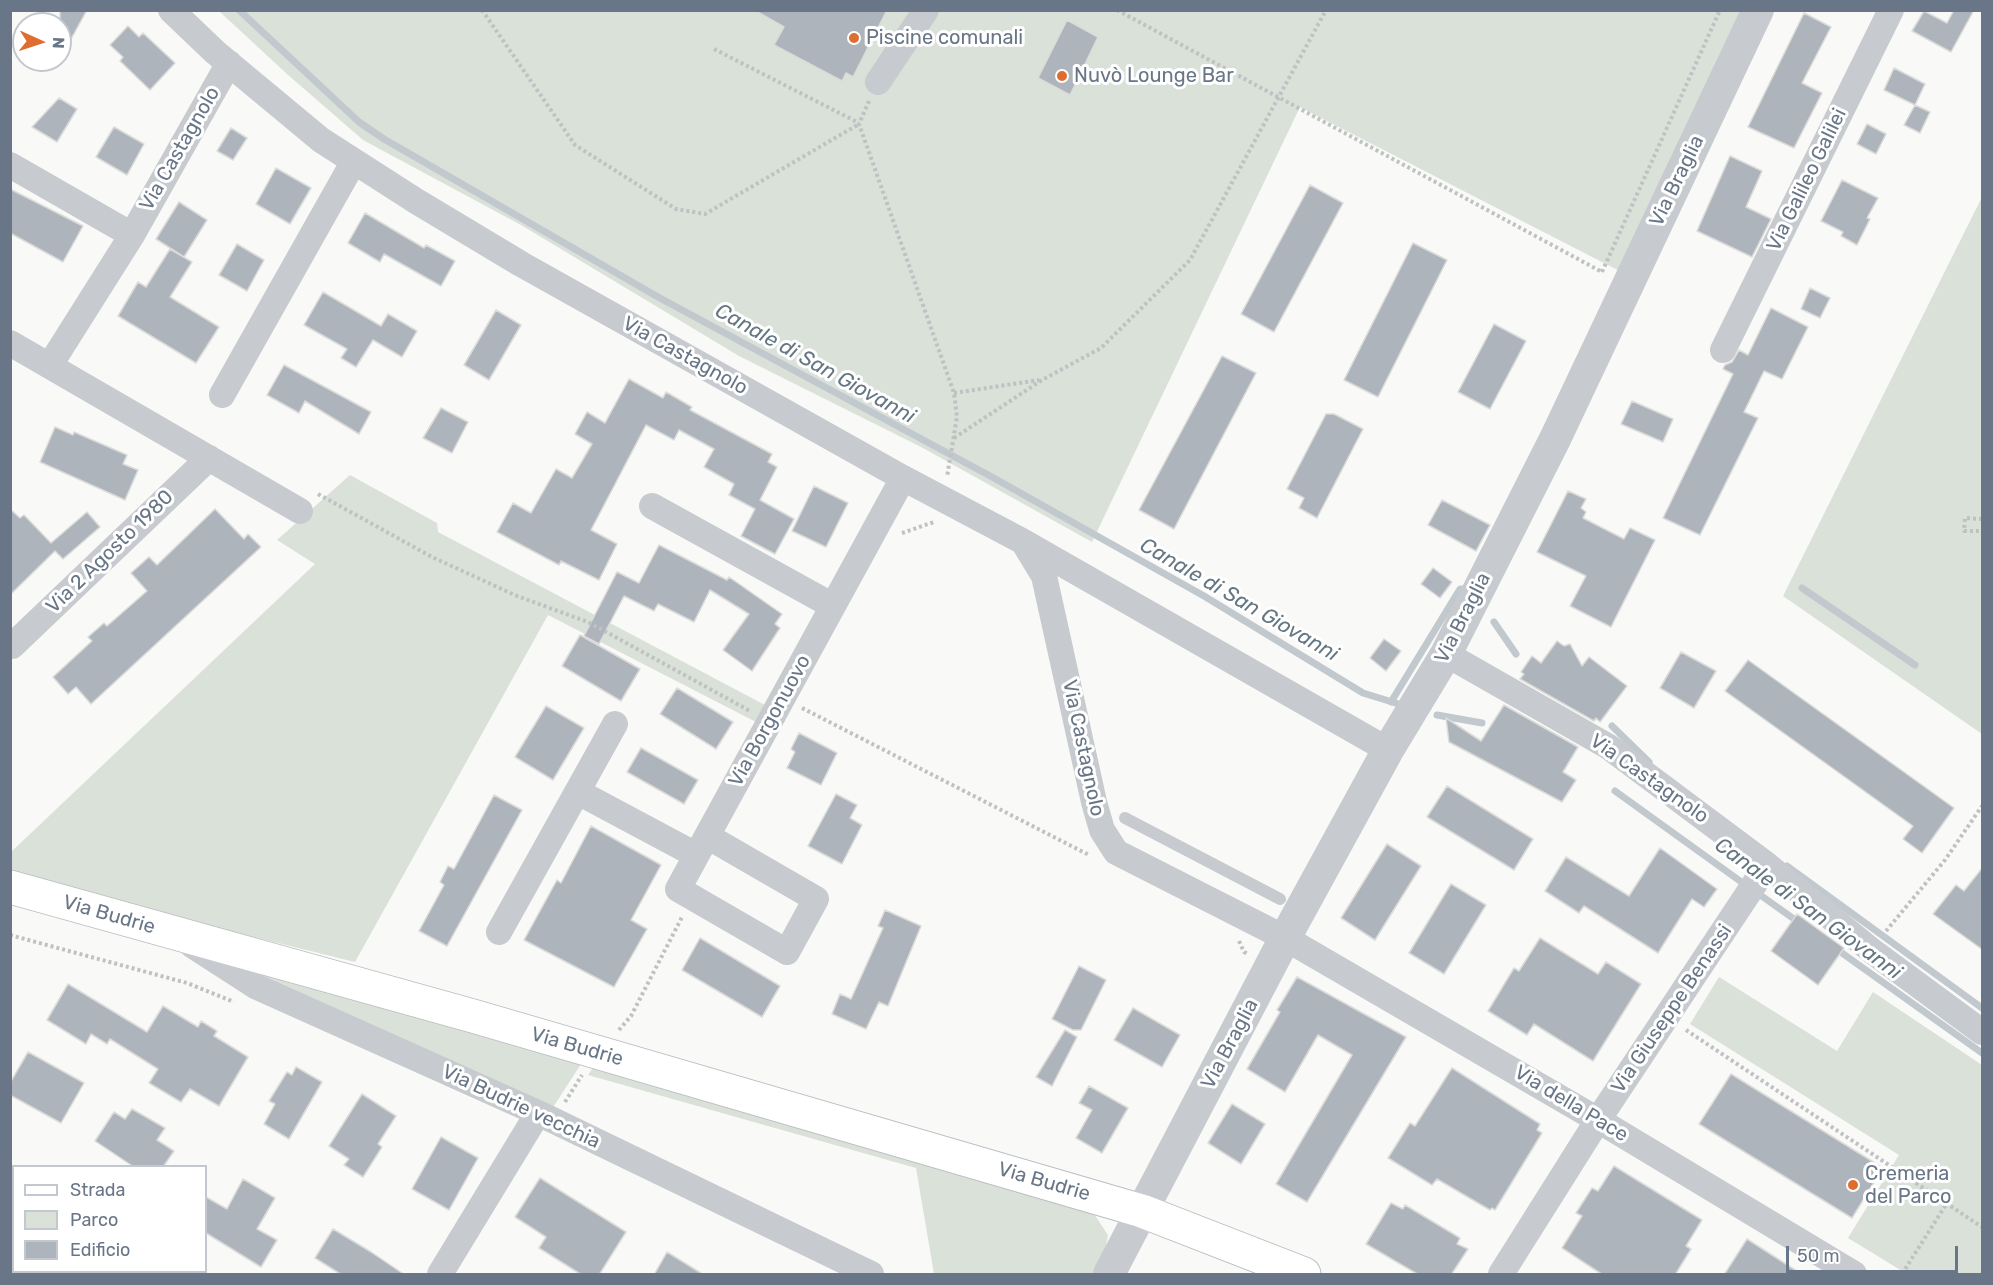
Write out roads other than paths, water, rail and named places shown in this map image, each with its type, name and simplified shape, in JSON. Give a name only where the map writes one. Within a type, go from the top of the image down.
[{"type":"main road","name":"Via Budrie","points":[[10,887],[595,1052],[1142,1211],[1304,1275]]},
{"type":"street","name":"Via Castagnolo","points":[[171,10],[229,63],[321,140],[521,264],[903,478],[1022,541],[1388,750]]},
{"type":"street","points":[[878,82],[926,10]]},
{"type":"street","name":"Via Braglia","points":[[1110,1275],[1285,938],[1388,750],[1446,654],[1555,439],[1758,10]]},
{"type":"street","name":"Via Galileo Galilei","points":[[1723,350],[1891,10]]},
{"type":"street","name":"Via Castagnolo","points":[[50,365],[132,235],[229,63]]},
{"type":"street","points":[[222,395],[354,161]]},
{"type":"street","name":"Via Castagnolo","points":[[10,165],[132,235]]},
{"type":"street","points":[[10,343],[209,458],[306,501]]},
{"type":"street","name":"Via 2 Agosto 1980","points":[[12,646],[209,458]]},
{"type":"street","name":"Via Borgonuovo","points":[[702,846],[816,899],[787,952],[678,889],[903,478]]},
{"type":"street","points":[[652,506],[833,606]]},
{"type":"street","name":"Via Castagnolo","points":[[1022,541],[1044,576],[1099,821],[1116,852],[1285,938]]},
{"type":"street","name":"Via Castagnolo","points":[[1058,631],[1061,600],[1068,590],[1077,584],[1101,586]]},
{"type":"street","name":"Via Castagnolo","points":[[1446,654],[1609,747],[1757,881],[1872,951],[1983,1032]]},
{"type":"street","points":[[499,933],[615,724]]},
{"type":"street","points":[[578,792],[702,846]]},
{"type":"street","name":"Via Giuseppe Benassi","points":[[1501,1275],[1598,1120],[1757,881]]},
{"type":"street","name":"Via Budrie vecchia","points":[[174,933],[257,987],[545,1117],[872,1275]]},
{"type":"street","name":"Via della Pace","points":[[1285,938],[1598,1120],[1854,1275]]},
{"type":"street","points":[[440,1275],[545,1117]]},
{"type":"lane","points":[[1125,818],[1280,899]]},
{"type":"waterway","name":"Canale di San Giovanni","points":[[239,10],[359,122],[384,139],[658,297],[992,477],[1204,596],[1363,693],[1402,705]]},
{"type":"waterway","points":[[1802,588],[1915,665]]},
{"type":"waterway","points":[[1391,702],[1460,589],[1469,589]]},
{"type":"waterway","points":[[1494,622],[1516,654]]},
{"type":"waterway","name":"Canale di San Giovanni","points":[[1437,715],[1482,723]]},
{"type":"waterway","points":[[1612,726],[1649,762]]},
{"type":"waterway","name":"Canale di San Giovanni","points":[[1615,791],[1747,886]]},
{"type":"waterway","points":[[1787,866],[1982,1008]]},
{"type":"waterway","name":"Canale di San Giovanni","points":[[1756,892],[1801,924]]},
{"type":"waterway","name":"Canale di San Giovanni","points":[[1835,948],[1982,1053]]},
{"type":"place","name":"Piscine comunali","points":[[854,38]]},
{"type":"place","name":"Nuvò Lounge Bar","points":[[1062,76]]},
{"type":"place","name":"Cremeria del Parco","points":[[1853,1185]]}]
